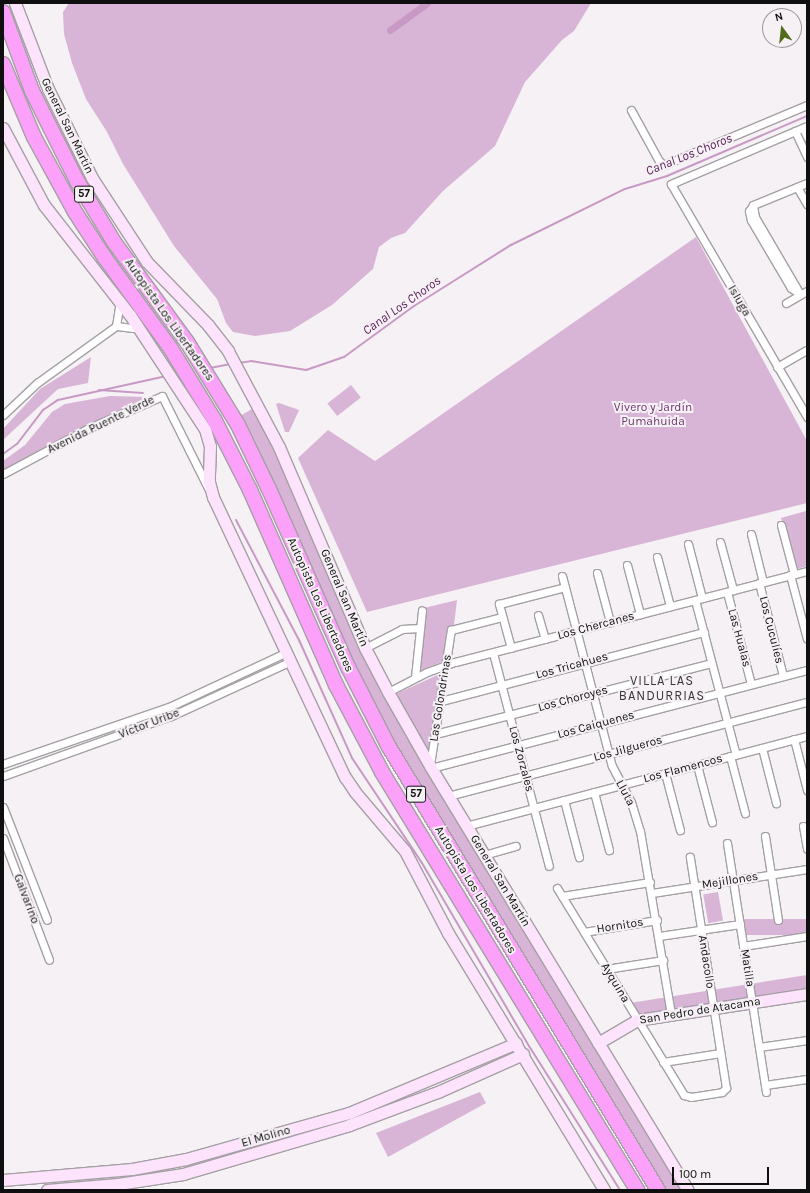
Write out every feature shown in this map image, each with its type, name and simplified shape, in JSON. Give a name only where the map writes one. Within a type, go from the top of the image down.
[{"type":"highway","name":"Autopista Los Libertadores","points":[[3,12],[32,91],[77,181],[114,242],[198,359],[259,467],[348,667],[382,734],[658,1190]]},
{"type":"highway","name":"Autopista Los Libertadores","points":[[3,64],[34,138],[64,194],[104,258],[180,362],[241,471],[322,654],[368,746],[637,1190]]},
{"type":"street","name":"General San Martín","points":[[15,3],[57,110],[104,198],[155,272],[208,325],[228,351],[294,479],[365,648],[388,692],[430,767],[688,1190]]},
{"type":"street","points":[[631,110],[659,161],[664,165],[807,105]]},
{"type":"street","points":[[807,137],[805,127],[795,131],[807,157]]},
{"type":"street","points":[[3,128],[24,173],[47,210],[140,329],[207,434],[210,452],[209,482],[213,498],[345,777],[355,792],[405,851],[448,933],[523,1054],[604,1190]]},
{"type":"street","name":"Isluga","points":[[795,131],[671,184],[807,417]]},
{"type":"street","points":[[786,303],[804,292],[773,252],[755,217],[753,205],[807,183]]},
{"type":"street","points":[[797,187],[807,204]]},
{"type":"street","points":[[116,326],[120,302]]},
{"type":"street","points":[[3,415],[37,383],[116,326],[140,329]]},
{"type":"street","points":[[777,367],[807,350]]},
{"type":"street","name":"Avenida Puente Verde","points":[[3,474],[87,430],[162,396],[213,498]]},
{"type":"street","points":[[781,525],[807,639]]},
{"type":"street","name":"Los Cuculíes","points":[[751,534],[783,676]]},
{"type":"street","name":"Las Hualas","points":[[720,542],[751,684]]},
{"type":"street","points":[[688,544],[704,632],[727,723],[745,813]]},
{"type":"street","points":[[657,557],[670,606]]},
{"type":"street","points":[[627,565],[640,614]]},
{"type":"street","name":"Los Chercanes","points":[[388,692],[415,678],[447,665],[807,571]]},
{"type":"street","points":[[597,573],[610,622]]},
{"type":"street","name":"Lluta","points":[[562,576],[609,754],[621,785],[634,810],[657,920],[671,1015]]},
{"type":"street","points":[[511,648],[499,604],[565,588]]},
{"type":"street","points":[[415,678],[422,610]]},
{"type":"street","points":[[538,615],[544,639]]},
{"type":"street","name":"Las Golondrinas","points":[[430,767],[447,665],[451,630],[502,617]]},
{"type":"street","points":[[365,648],[404,628],[420,628]]},
{"type":"street","name":"Los Tricahues","points":[[441,701],[704,632]]},
{"type":"street","name":"Los Zorzales","points":[[493,653],[549,866]]},
{"type":"street","name":"Víctor Uribe","points":[[3,764],[183,702],[289,656]]},
{"type":"street","name":"Víctor Uribe","points":[[3,776],[154,723],[289,656]]},
{"type":"street","name":"Los Choroyes","points":[[436,734],[712,663]]},
{"type":"street","name":"Los Caiquenes","points":[[430,767],[518,746],[807,670]]},
{"type":"street","name":"Los Jilgueros","points":[[448,796],[807,702]]},
{"type":"street","points":[[151,714],[154,723]]},
{"type":"street","name":"Los Flamencos","points":[[466,826],[807,736]]},
{"type":"street","points":[[794,740],[807,790]]},
{"type":"street","points":[[762,748],[776,804]]},
{"type":"street","points":[[697,765],[712,822]]},
{"type":"street","points":[[665,773],[680,830]]},
{"type":"street","points":[[594,792],[608,850]]},
{"type":"street","points":[[564,800],[578,857]]},
{"type":"street","name":"Galvarino","points":[[3,807],[47,920]]},
{"type":"street","points":[[803,826],[807,849]]},
{"type":"street","points":[[765,836],[778,920]]},
{"type":"street","name":"Galvarino","points":[[3,838],[49,960]]},
{"type":"street","name":"Matilla","points":[[727,843],[766,1089],[807,1079]]},
{"type":"street","points":[[484,854],[516,846]]},
{"type":"street","name":"Andacollo","points":[[686,1097],[725,1091],[714,1008],[690,857]]},
{"type":"street","name":"Mejillones","points":[[652,893],[807,870]]},
{"type":"street","points":[[562,896],[650,882]]},
{"type":"street","name":"Ayquina","points":[[557,888],[637,1020],[686,1097]]},
{"type":"street","points":[[24,893],[35,889]]},
{"type":"street","name":"Hornitos","points":[[584,932],[657,920]]},
{"type":"street","name":"Hornitos","points":[[659,936],[740,924]]},
{"type":"street","points":[[743,946],[807,936]]},
{"type":"street","points":[[606,969],[663,960]]},
{"type":"street","name":"San Pedro de Atacama","points":[[598,1043],[637,1020],[807,994]]},
{"type":"street","points":[[759,1047],[807,1040]]},
{"type":"street","name":"El Molino","points":[[8,1183],[162,1165],[349,1113],[466,1066],[516,1043]]},
{"type":"street","points":[[663,1062],[720,1053]]},
{"type":"street","name":"El Molino","points":[[47,1190],[161,1179],[349,1125],[466,1079],[523,1054]]},
{"type":"street","points":[[466,1066],[470,1071],[466,1079]]},
{"type":"street","points":[[161,1179],[165,1171],[162,1165]]},
{"type":"green space","points":[[69,3],[591,3],[574,31],[562,40],[525,82],[495,146],[443,191],[405,233],[391,238],[379,247],[373,269],[332,305],[290,331],[255,336],[233,332],[226,323],[217,299],[174,246],[123,164],[107,132],[86,99],[72,63],[64,34],[63,12]]},
{"type":"green space","name":"Vivero y Jardín Pumahuida","points":[[696,237],[807,441],[807,503],[367,612],[298,458],[328,430],[375,461]]},
{"type":"green space","points":[[91,357],[88,383],[58,389],[3,440],[3,429],[40,389]]},
{"type":"green space","points":[[351,385],[361,398],[337,416],[327,403]]},
{"type":"green space","points":[[110,396],[147,397],[3,470],[3,461],[25,445],[52,412],[65,404]]},
{"type":"green space","points":[[279,403],[299,410],[289,432],[285,432],[276,404]]},
{"type":"green space","points":[[252,409],[280,462],[359,644],[584,1026],[596,1050],[683,1190],[663,1190],[370,703],[238,417]]},
{"type":"green space","points":[[806,511],[807,566],[797,569],[794,565],[781,518]]},
{"type":"green space","points":[[457,600],[454,625],[448,631],[444,661],[419,671],[424,608]]},
{"type":"green space","points":[[444,672],[429,755],[396,694]]},
{"type":"green space","points":[[718,892],[723,921],[708,923],[703,895]]},
{"type":"green space","points":[[742,919],[807,919],[807,935],[742,935]]},
{"type":"green space","points":[[807,975],[807,990],[637,1015],[630,1003]]},
{"type":"green space","points":[[480,1092],[486,1103],[388,1157],[376,1133]]},
{"type":"waterway","points":[[390,30],[427,3]]},
{"type":"waterway","name":"Canal Los Choros","points":[[239,363],[251,361],[306,370],[344,357],[414,306],[511,245],[625,189],[667,176],[807,116]]},
{"type":"waterway","name":"Canal Los Choros","points":[[210,368],[231,364]]},
{"type":"waterway","name":"Canal Los Choros","points":[[3,454],[17,444],[43,410],[58,400],[166,376]]},
{"type":"waterway","points":[[99,390],[143,393]]},
{"type":"waterway","points":[[236,520],[299,640],[352,758],[422,863],[529,1046],[620,1190]]},
{"type":"district","name":"VILLA LAS BANDURRIAS","points":[[662,690]]}]
